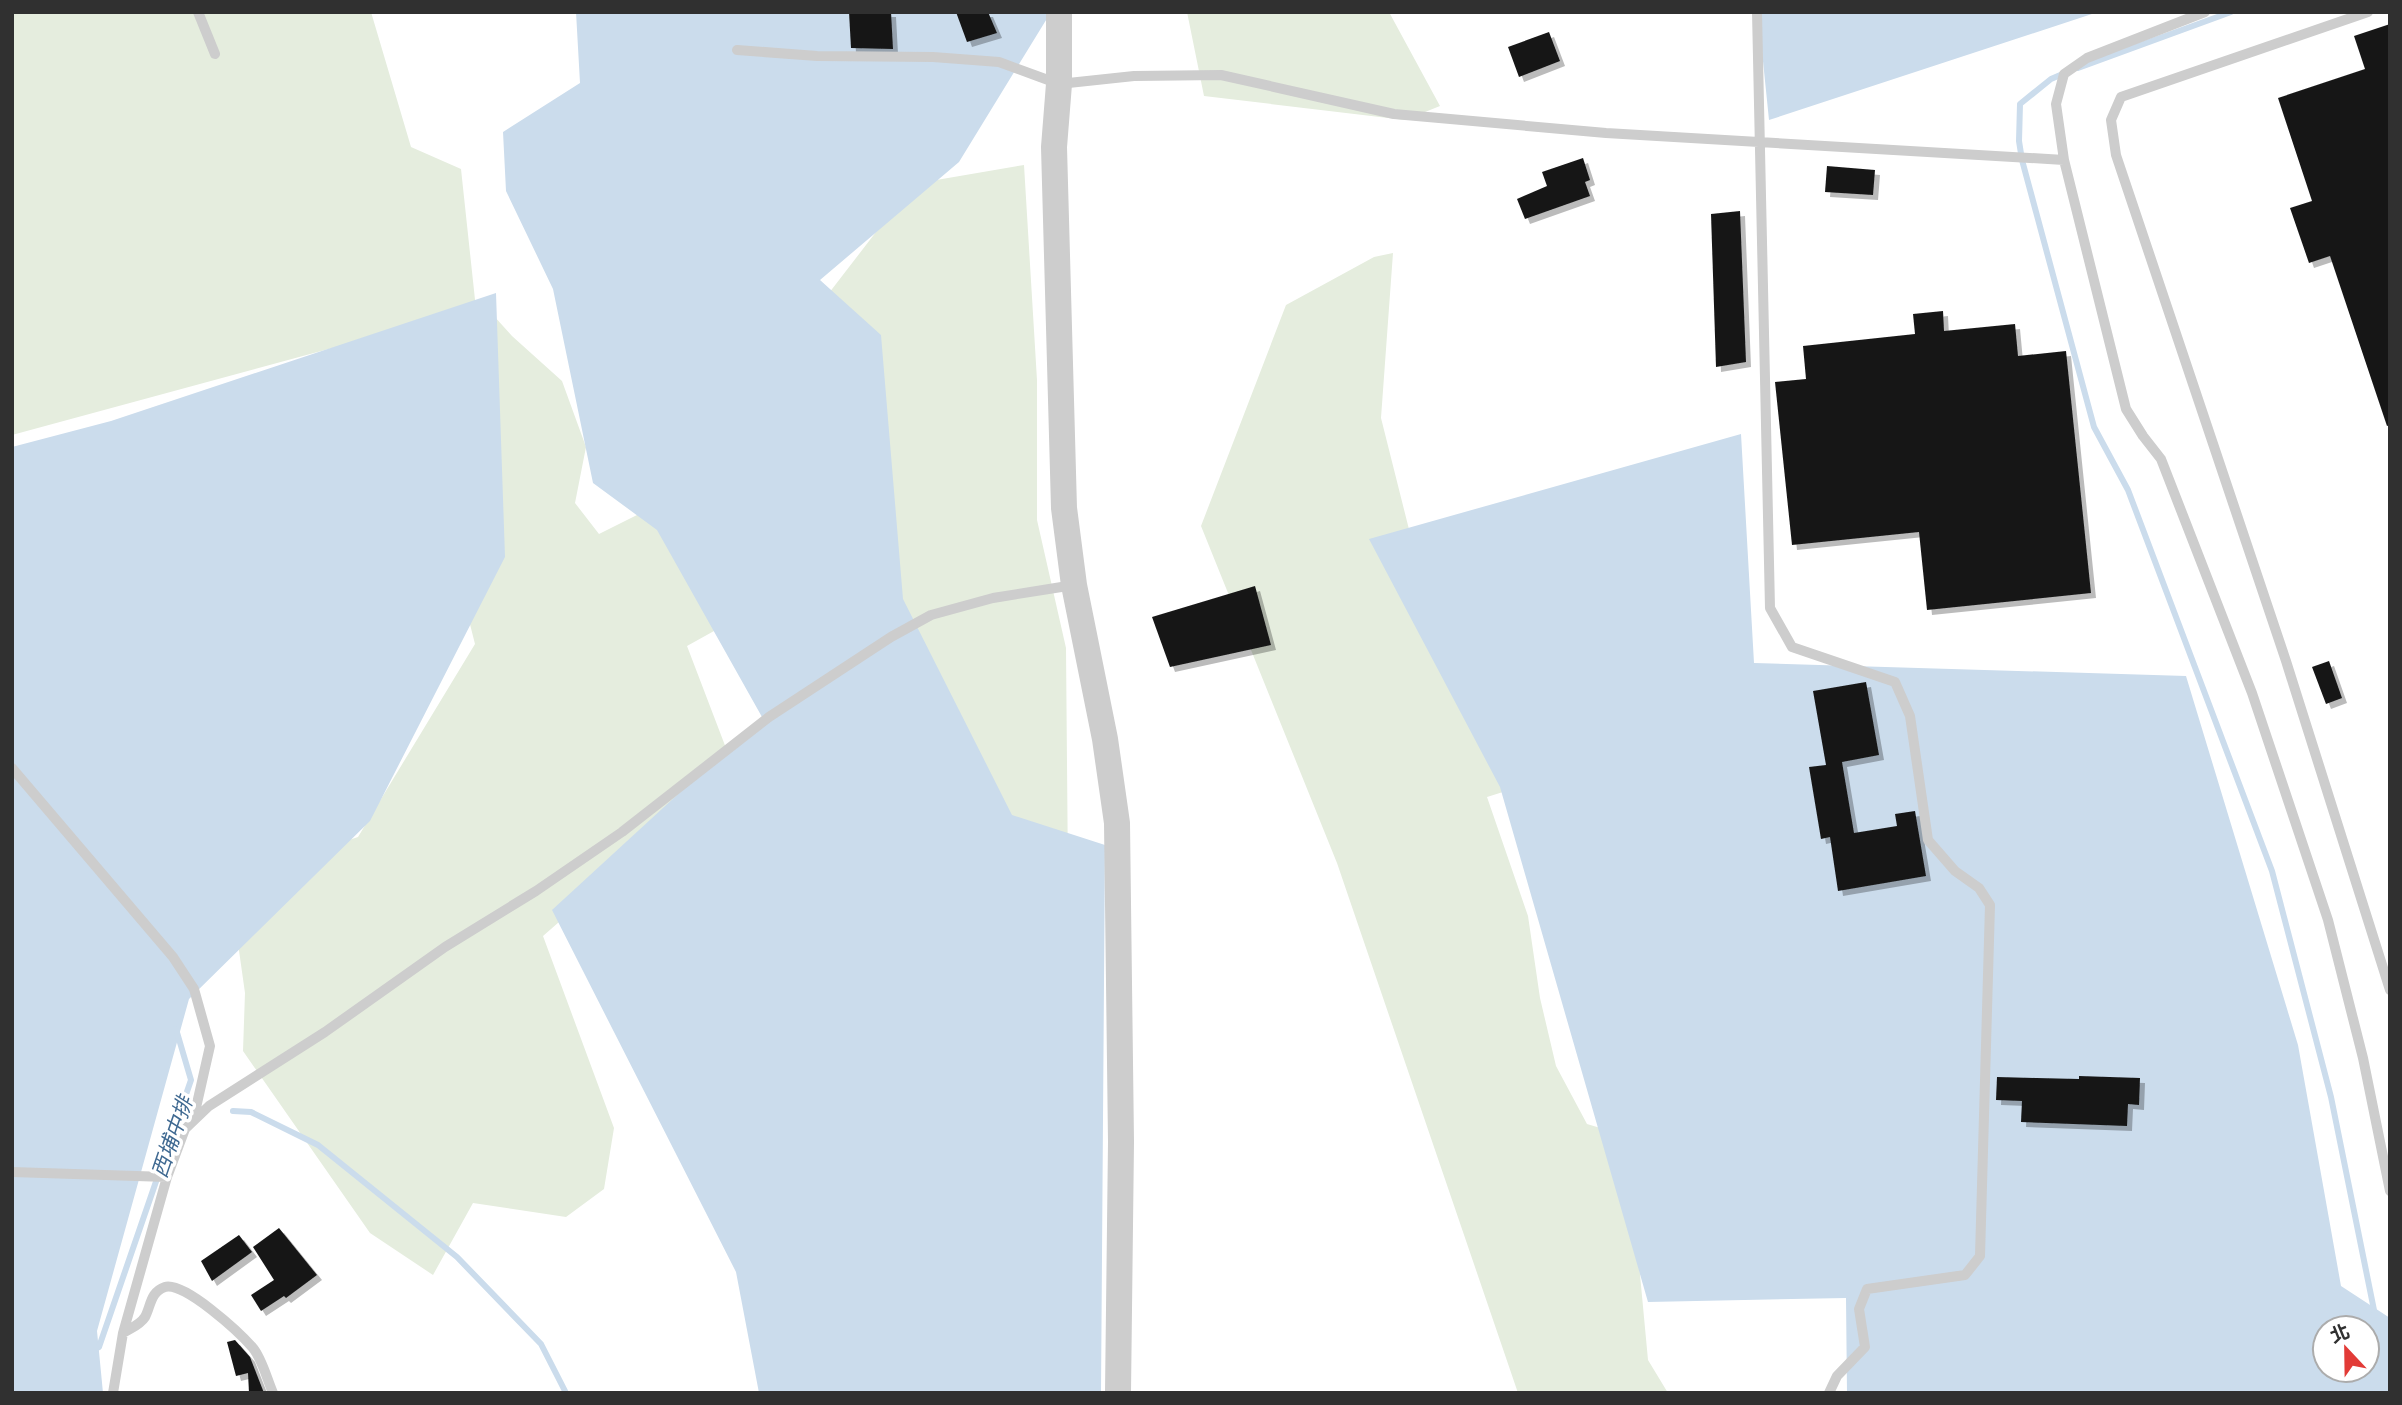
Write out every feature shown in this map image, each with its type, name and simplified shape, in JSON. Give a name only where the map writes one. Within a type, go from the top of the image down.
[{"type":"street","points":[[1059,12],[1059,84],[1054,147],[1064,508],[1074,585],[1105,739],[1117,823],[1121,1142],[1118,1393]]},
{"type":"lane","points":[[198,12],[215,54]]},
{"type":"lane","points":[[1757,12],[1770,608],[1792,647],[1895,682],[1910,716],[1928,840],[1955,870],[1979,888],[1990,905],[1980,1255],[1965,1275],[1867,1289],[1859,1309],[1865,1348],[1837,1376],[1829,1393]]},
{"type":"lane","points":[[2205,12],[2087,58],[2064,74],[2056,104],[2064,160],[2126,409],[2161,459],[2252,693],[2328,920],[2363,1058],[2390,1191]]},
{"type":"lane","points":[[2368,12],[2120,97],[2111,120],[2116,155],[2286,661],[2390,990]]},
{"type":"lane","points":[[737,50],[817,57],[933,58],[999,62],[1059,84],[1134,76],[1221,75],[1394,114],[1606,132],[2064,160]]},
{"type":"lane","points":[[113,1393],[123,1333],[167,1177],[185,1129],[209,1106],[325,1032],[445,947],[536,891],[622,832],[769,717],[891,638],[931,615],[993,598],[1074,585]]},
{"type":"lane","points":[[12,768],[173,957],[194,989],[210,1046],[193,1121]]},
{"type":"lane","points":[[12,1172],[167,1177]]},
{"type":"lane","points":[[123,1333],[139,1324],[145,1317],[150,1300],[162,1288],[174,1286],[198,1299],[254,1349],[273,1393]]},
{"type":"green space","points":[[12,12],[371,12],[411,147],[461,169],[476,309],[484,305],[512,336],[562,381],[586,447],[575,503],[599,534],[813,427],[819,306],[913,184],[1024,165],[1037,380],[1037,520],[1066,648],[1068,877],[961,790],[824,570],[687,646],[734,769],[543,936],[614,1128],[604,1189],[566,1217],[473,1203],[433,1275],[370,1233],[243,1051],[245,993],[229,880],[358,837],[475,644],[423,439],[417,325],[12,435]]},
{"type":"green space","points":[[1187,12],[1389,12],[1440,106],[1405,120],[1204,96]]},
{"type":"green space","points":[[1393,253],[1381,418],[1424,589],[1544,779],[1487,797],[1528,916],[1540,998],[1556,1066],[1587,1124],[1627,1136],[1648,1360],[1668,1393],[1518,1393],[1337,863],[1201,526],[1286,305],[1374,257]]},
{"type":"water","points":[[576,12],[1051,12],[959,162],[820,280],[881,335],[903,599],[1012,815],[1105,845],[1101,1393],[759,1393],[736,1272],[552,910],[762,717],[657,530],[593,483],[553,289],[506,191],[503,132],[580,83]]},
{"type":"water","points":[[1758,12],[2098,12],[1769,120]]},
{"type":"water","points":[[496,293],[505,557],[370,821],[189,999],[97,1331],[103,1393],[12,1393],[12,447],[111,421]]},
{"type":"water","points":[[1741,434],[1754,663],[2186,676],[2298,1045],[2341,1286],[2390,1318],[2390,1393],[1847,1393],[1846,1298],[1648,1302],[1500,787],[1369,539]]},
{"type":"building","points":[[849,12],[891,12],[893,49],[851,48]]},
{"type":"building","points":[[956,12],[988,12],[997,33],[967,42]]},
{"type":"building","points":[[2390,24],[2390,425],[2387,426],[2330,256],[2309,263],[2290,208],[2312,201],[2278,98],[2365,69],[2354,36]]},
{"type":"building","points":[[1549,32],[1560,61],[1519,77],[1508,47]]},
{"type":"building","points":[[1583,158],[1590,180],[1585,182],[1590,196],[1525,219],[1517,199],[1547,186],[1542,172]]},
{"type":"building","points":[[1827,166],[1875,170],[1873,195],[1825,192]]},
{"type":"building","points":[[1740,211],[1746,362],[1716,367],[1711,214]]},
{"type":"building","points":[[1943,311],[1944,331],[2015,324],[2018,356],[2066,351],[2091,593],[1927,610],[1919,532],[1792,545],[1775,382],[1806,379],[1803,346],[1915,334],[1913,314]]},
{"type":"building","points":[[1255,586],[1271,645],[1170,667],[1152,617]]},
{"type":"building","points":[[2329,661],[2342,698],[2326,704],[2312,667]]},
{"type":"building","points":[[1866,682],[1879,755],[1842,762],[1854,833],[1897,826],[1895,814],[1915,811],[1926,876],[1838,891],[1830,837],[1821,839],[1809,767],[1826,765],[1813,691]]},
{"type":"building","points":[[2079,1076],[2140,1078],[2139,1105],[2128,1104],[2127,1126],[2021,1122],[2022,1101],[1996,1100],[1997,1077],[2079,1079]]},
{"type":"building","points":[[279,1228],[317,1275],[286,1298],[284,1296],[261,1311],[251,1295],[274,1280],[253,1247]]},
{"type":"building","points":[[239,1235],[252,1252],[212,1281],[201,1261]]},
{"type":"building","points":[[235,1340],[250,1357],[264,1393],[249,1393],[248,1373],[236,1376],[227,1342]]},
{"type":"waterway","points":[[2078,68],[2231,12]]},
{"type":"waterway","points":[[2065,73],[2051,79],[2020,104],[2019,141],[2022,160],[2094,427],[2128,490],[2272,871],[2331,1097],[2375,1314]]},
{"type":"waterway","name":"西埔中排","points":[[93,1350],[99,1347],[191,1080],[176,1029]]},
{"type":"waterway","points":[[233,1111],[251,1112],[318,1145],[457,1257],[541,1344],[566,1393]]}]
